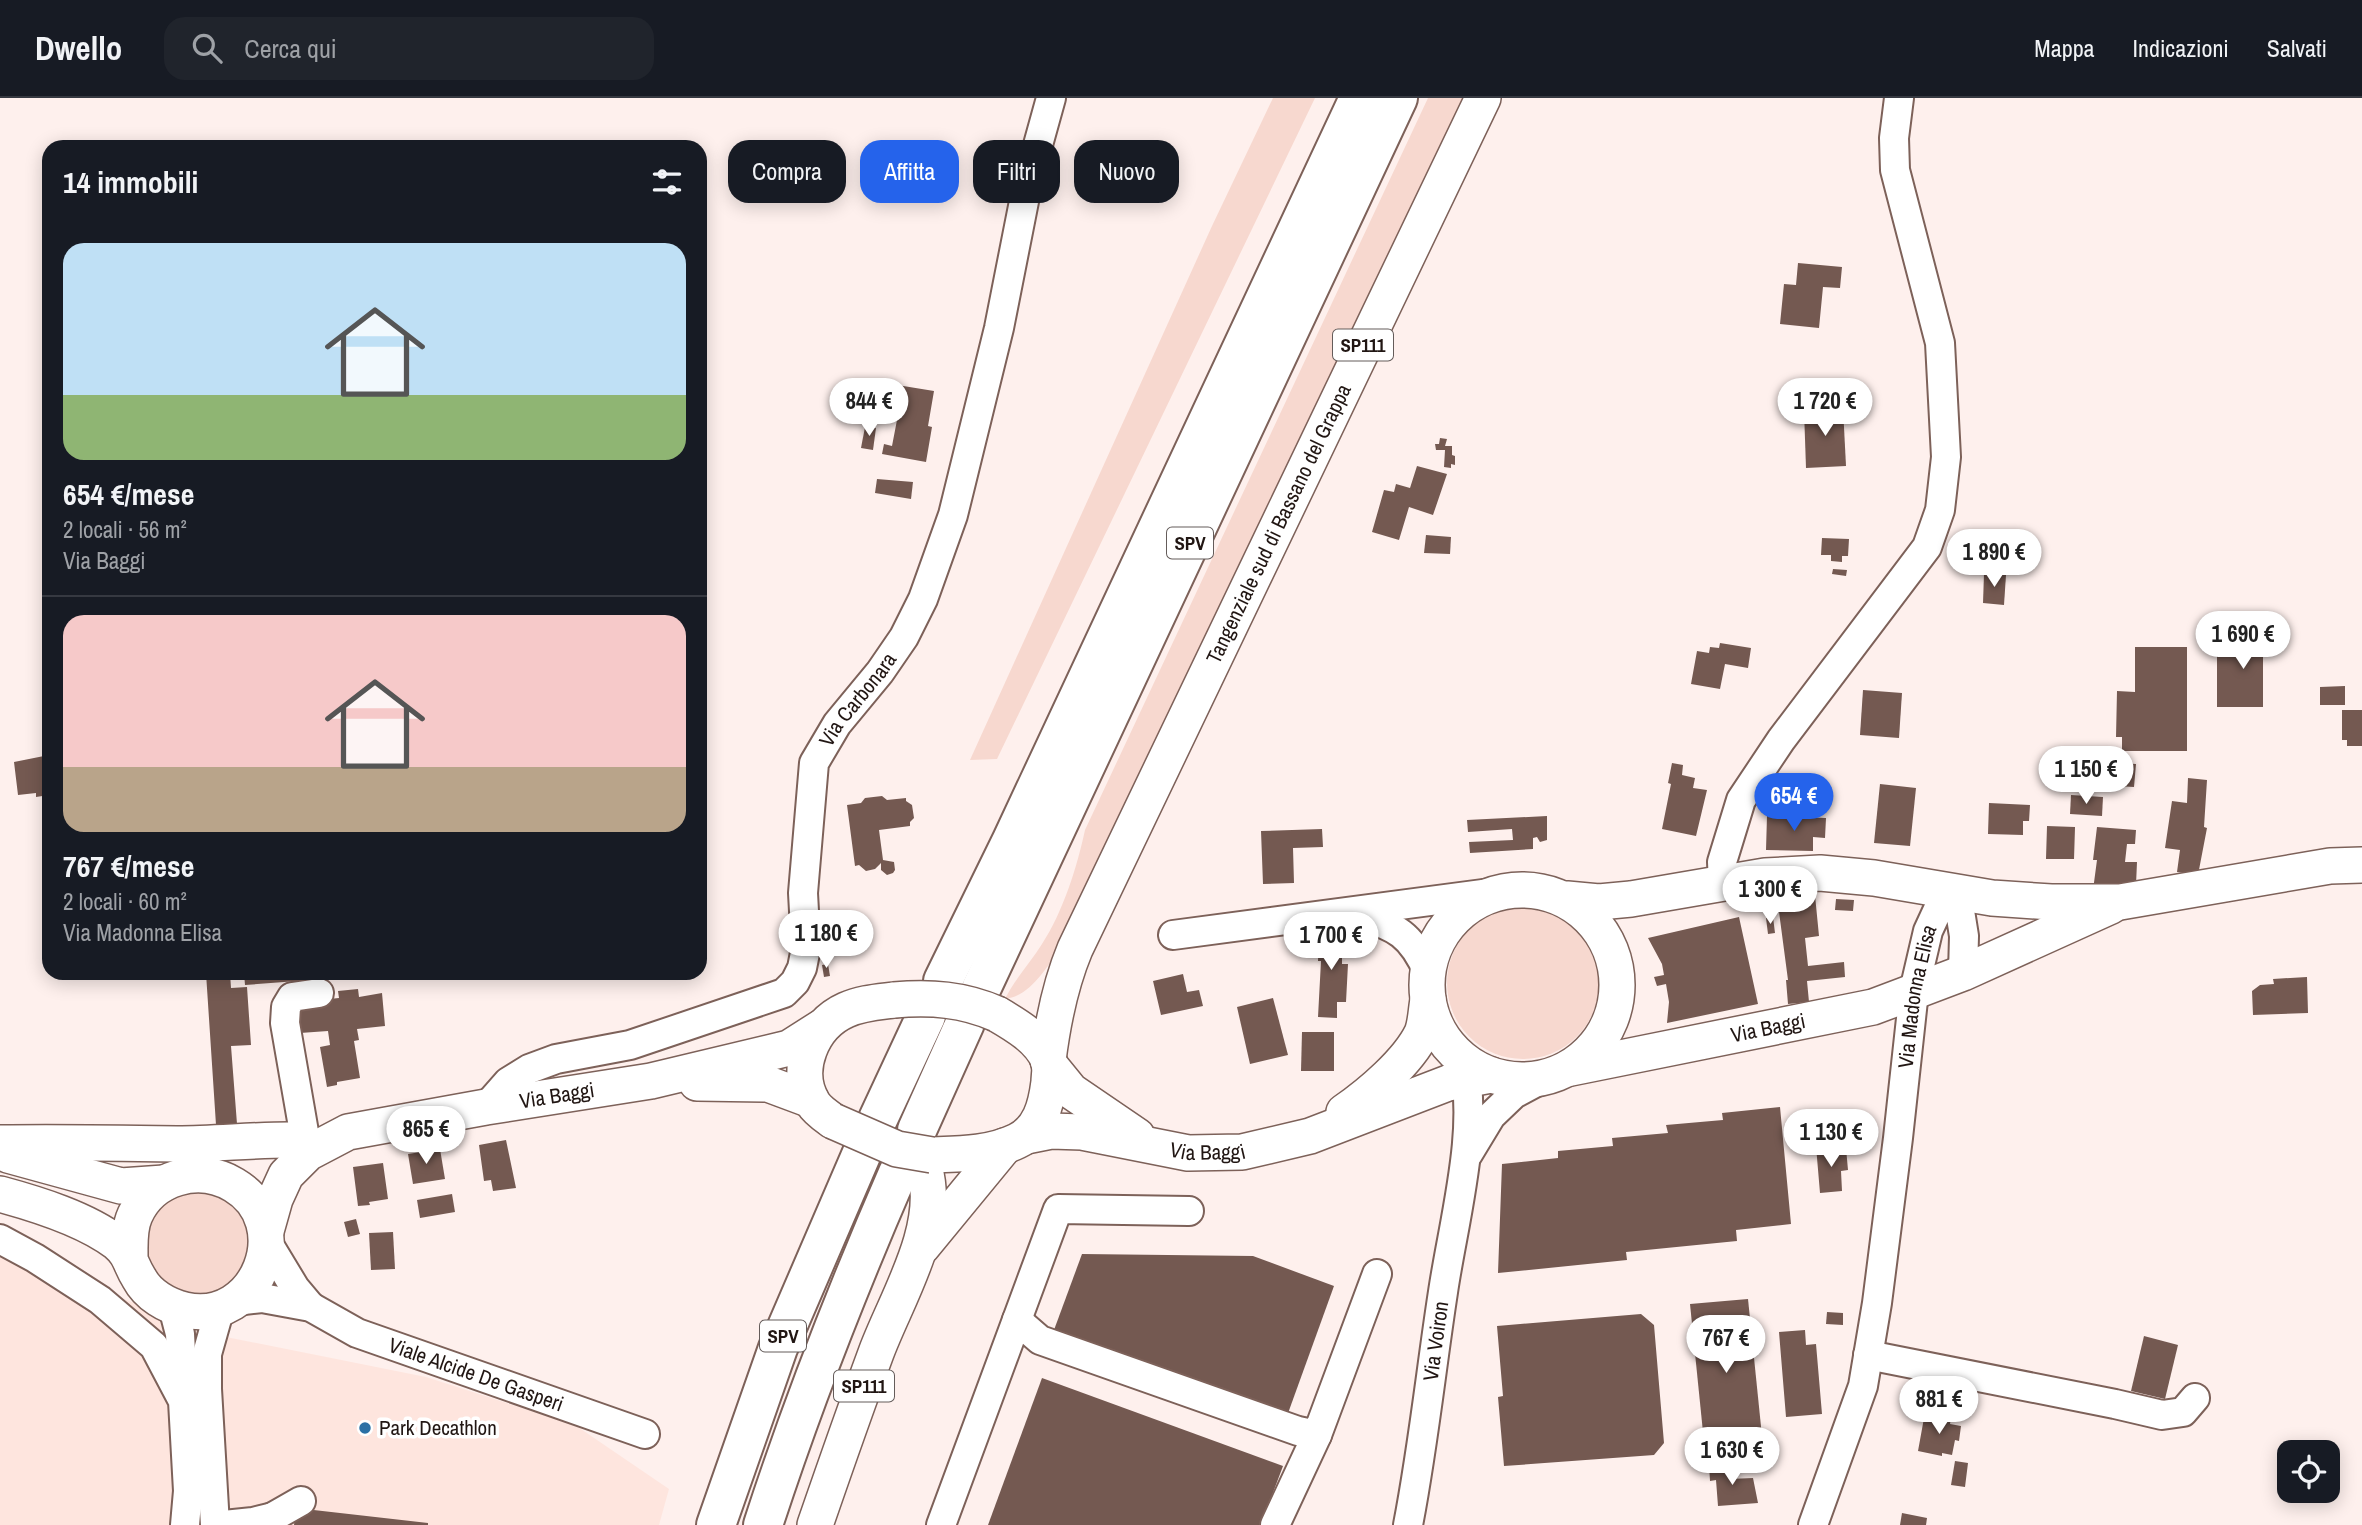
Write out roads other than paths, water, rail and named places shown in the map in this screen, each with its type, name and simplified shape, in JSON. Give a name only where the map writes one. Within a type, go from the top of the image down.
[{"type":"highway","name":"SPV","points":[[943,981],[1018,827],[1359,98]]},
{"type":"highway","name":"SPV","points":[[716,1525],[778,1348],[986,1009],[1398,98]]},
{"type":"highway","name":"SPV","points":[[763,1525],[815,1376],[901,1150],[910,1008]]},
{"type":"main road","name":"Tangenziale sud di Bassano del Grappa","points":[[919,1249],[1015,1141],[1039,1121],[1046,1104],[1052,1024],[1061,982],[1075,949],[1483,98]]},
{"type":"main road","name":"Via Baggi","points":[[1567,900],[1599,902],[1631,899],[1765,876],[1820,873],[1874,878],[1992,898],[2051,902],[2120,902],[2330,866],[2362,865]]},
{"type":"main road","name":"Via Baggi","points":[[1310,1136],[1372,1093],[1399,1064],[1422,1032],[1435,945],[1451,921],[1472,903],[1498,892],[1522,889],[1545,891],[1567,900],[1588,914],[1604,934],[1615,958],[1618,984],[1614,1009],[1605,1033],[1589,1054],[1556,1073]]},
{"type":"main road","name":"Via Baggi","points":[[1428,986],[1434,1022],[1446,1042],[1473,1071],[1508,1079],[1556,1073],[1873,1007],[1963,973],[2120,902]]},
{"type":"main road","name":"Tangenziale sud di Bassano del Grappa","points":[[986,1009],[1022,1005],[1054,981],[1075,949]]},
{"type":"main road","points":[[1015,1141],[973,1154],[901,1150],[822,1110],[806,1083],[804,1067],[808,1050],[822,1027],[845,1010],[910,1008],[923,997],[955,1000],[986,1009],[1021,1028],[1049,1062]]},
{"type":"main road","name":"Via Baggi","points":[[266,1236],[275,1199],[286,1175],[308,1153],[348,1132],[651,1081],[789,1048],[822,1027]]},
{"type":"main road","name":"Via Baggi","points":[[1049,1062],[1071,1091],[1145,1142]]},
{"type":"main road","name":"Via Baggi","points":[[1015,1141],[1051,1131],[1082,1132],[1145,1142],[1188,1153],[1242,1152],[1310,1136],[1473,1071]]},
{"type":"main road","name":"Via Baggi","points":[[651,1081],[768,1084],[822,1110]]},
{"type":"main road","points":[[0,1143],[180,1144],[297,1139],[348,1132]]},
{"type":"main road","points":[[0,1153],[121,1186],[164,1183],[186,1175],[209,1175],[239,1168],[297,1139]]},
{"type":"main road","name":"Tangenziale sud di Bassano del Grappa","points":[[816,1525],[881,1340],[919,1249],[929,1199],[929,1183],[901,1150]]},
{"type":"main road","name":"Viale Alcide De Gasperi","points":[[209,1175],[240,1188],[252,1200],[260,1214],[266,1236]]},
{"type":"main road","points":[[130,1256],[130,1235],[136,1214],[148,1196],[164,1183]]},
{"type":"main road","name":"Viale Alcide De Gasperi","points":[[0,1194],[57,1212],[115,1242],[130,1256],[139,1278],[153,1296],[173,1307],[205,1312],[228,1305]]},
{"type":"main road","points":[[228,1305],[249,1290],[259,1275],[265,1258],[266,1236]]},
{"type":"street","name":"Via Carbonara","points":[[486,1107],[508,1082],[529,1069],[556,1059],[630,1045],[784,993],[795,982],[802,968],[806,947],[803,893],[814,764],[837,724],[880,672],[904,637],[923,599],[948,527],[983,398],[1028,181],[1051,98]]},
{"type":"street","points":[[1723,883],[1722,862],[1741,800],[1781,740],[1927,547],[1940,510],[1946,457],[1940,343],[1895,170],[1894,138],[1899,98]]},
{"type":"street","name":"Via Baggi","points":[[1173,935],[1498,892]]},
{"type":"street","points":[[1946,892],[1960,911],[1964,936],[1963,973]]},
{"type":"street","name":"Via Madonna Elisa","points":[[1813,1525],[1863,1386],[1877,1303],[1914,992],[1928,931],[1946,892]]},
{"type":"street","name":"Via Baggi","points":[[1351,912],[1394,927],[1417,948],[1428,986]]},
{"type":"street","points":[[297,1139],[286,1034],[286,1007],[292,997],[319,993]]},
{"type":"street","name":"Via Voiron","points":[[1408,1525],[1420,1462],[1464,1160],[1473,1071]]},
{"type":"street","name":"Via Voiron","points":[[1464,1160],[1491,1116],[1514,1094],[1556,1073]]},
{"type":"street","points":[[1423,1092],[1442,1096],[1456,1106],[1468,1121]]},
{"type":"street","points":[[942,1525],[1058,1209],[1189,1211]]},
{"type":"street","name":"Viale Alcide De Gasperi","points":[[266,1236],[295,1288],[311,1307]]},
{"type":"street","points":[[0,1239],[100,1300],[154,1346],[183,1401]]},
{"type":"street","points":[[1275,1525],[1317,1435],[1377,1274]]},
{"type":"street","name":"Viale Alcide De Gasperi","points":[[228,1305],[262,1298],[311,1307],[357,1333],[645,1434]]},
{"type":"street","points":[[195,1525],[214,1525],[207,1354],[228,1305]]},
{"type":"street","points":[[173,1307],[180,1334],[188,1491],[185,1525]]},
{"type":"street","points":[[1017,1320],[1040,1340],[1298,1431],[1317,1435]]},
{"type":"street","points":[[1868,1355],[2162,1415],[2183,1412],[2195,1398]]},
{"type":"street","points":[[225,1525],[269,1521],[301,1501]]},
{"type":"place","name":"Park Decathlon","points":[[365,1428]]}]
